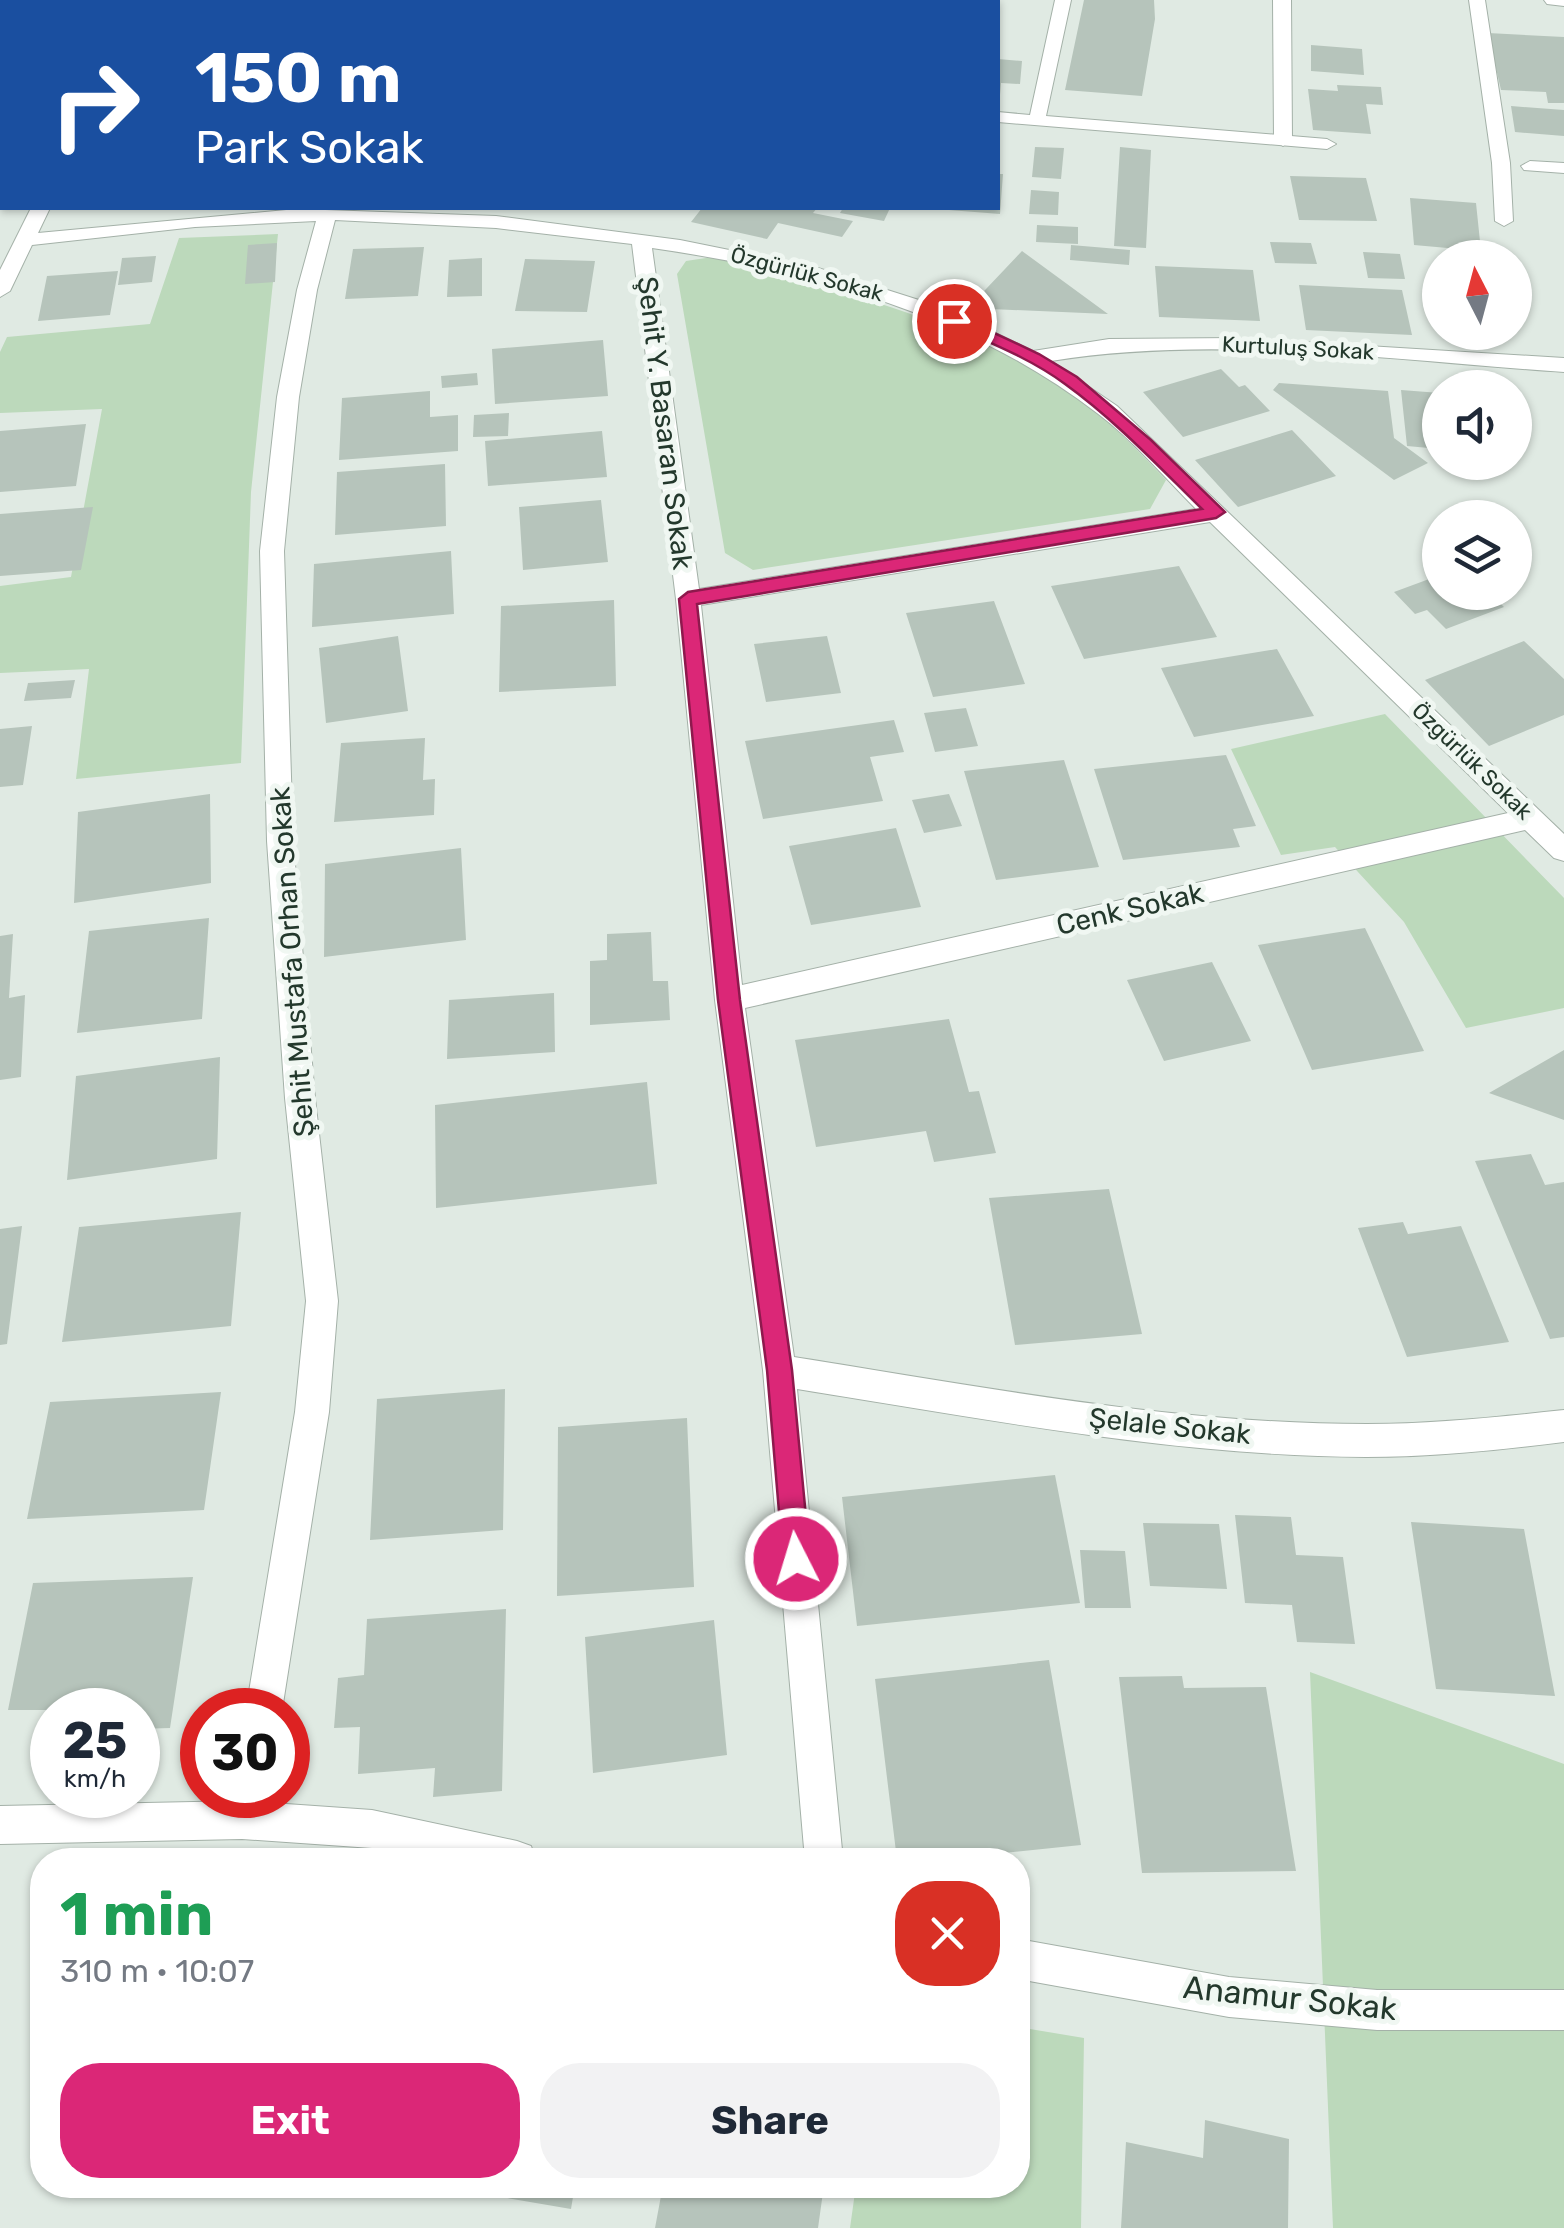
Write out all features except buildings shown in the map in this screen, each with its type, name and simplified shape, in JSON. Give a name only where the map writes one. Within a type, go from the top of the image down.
[{"type":"street","points":[[1282,0],[1283,140]]},
{"type":"street","points":[[1554,0],[1564,1]]},
{"type":"street","points":[[0,291],[39,210]]},
{"type":"street","name":"Özgürlük Sokak","points":[[25,240],[215,219],[327,214],[497,222],[746,255],[837,278],[954,321],[1033,357],[1109,411],[1564,851]]},
{"type":"street","name":"Şehit Mustafa Orhan Sokak","points":[[268,1688],[312,1412],[322,1300],[300,1098],[280,841],[272,551],[288,397],[307,290],[327,214]]},
{"type":"street","name":"Şehit Y. Basaran Sokak","points":[[641,240],[688,599],[729,1000],[779,1370],[823,1848]]},
{"type":"street","name":"Kurtuluş Sokak","points":[[1033,357],[1108,346],[1236,344],[1559,365]]},
{"type":"street","points":[[1559,365],[1564,387]]},
{"type":"street","points":[[688,599],[1216,512]]},
{"type":"street","name":"Cenk Sokak","points":[[729,1000],[1532,818]]},
{"type":"street","name":"Şelale Sokak","points":[[779,1370],[1167,1430],[1241,1436],[1386,1440],[1564,1426]]},
{"type":"street","points":[[0,1825],[180,1812]]},
{"type":"street","points":[[308,1818],[461,1848]]},
{"type":"street","name":"Anamur Sokak","points":[[1030,1961],[1284,2002],[1377,2010],[1564,2010]]},
{"type":"lane","points":[[1037,120],[1062,0]]},
{"type":"lane","points":[[1477,0],[1501,163],[1504,221]]},
{"type":"lane","points":[[1000,116],[1327,144]]},
{"type":"lane","points":[[1530,166],[1564,168]]},
{"type":"green space","points":[[278,234],[251,492],[241,763],[76,779],[89,669],[0,673],[0,586],[71,577],[102,409],[0,413],[0,352],[7,337],[150,324],[179,238]]},
{"type":"green space","points":[[719,256],[908,313],[1018,358],[1078,397],[1166,480],[1150,509],[753,570],[725,553],[677,274],[686,261]]},
{"type":"green space","points":[[1385,714],[1564,898],[1564,1008],[1466,1028],[1404,922],[1335,847],[1281,855],[1231,749]]},
{"type":"green space","points":[[1310,1672],[1564,1764],[1564,2228],[1333,2228]]},
{"type":"green space","points":[[1030,2029],[1084,2038],[1081,2228],[850,2228],[854,2198],[1030,2198]]},
{"type":"route","points":[[796,1559],[779,1370],[729,1000],[688,599],[1216,512],[1071,380],[1033,357],[954,321]]}]
